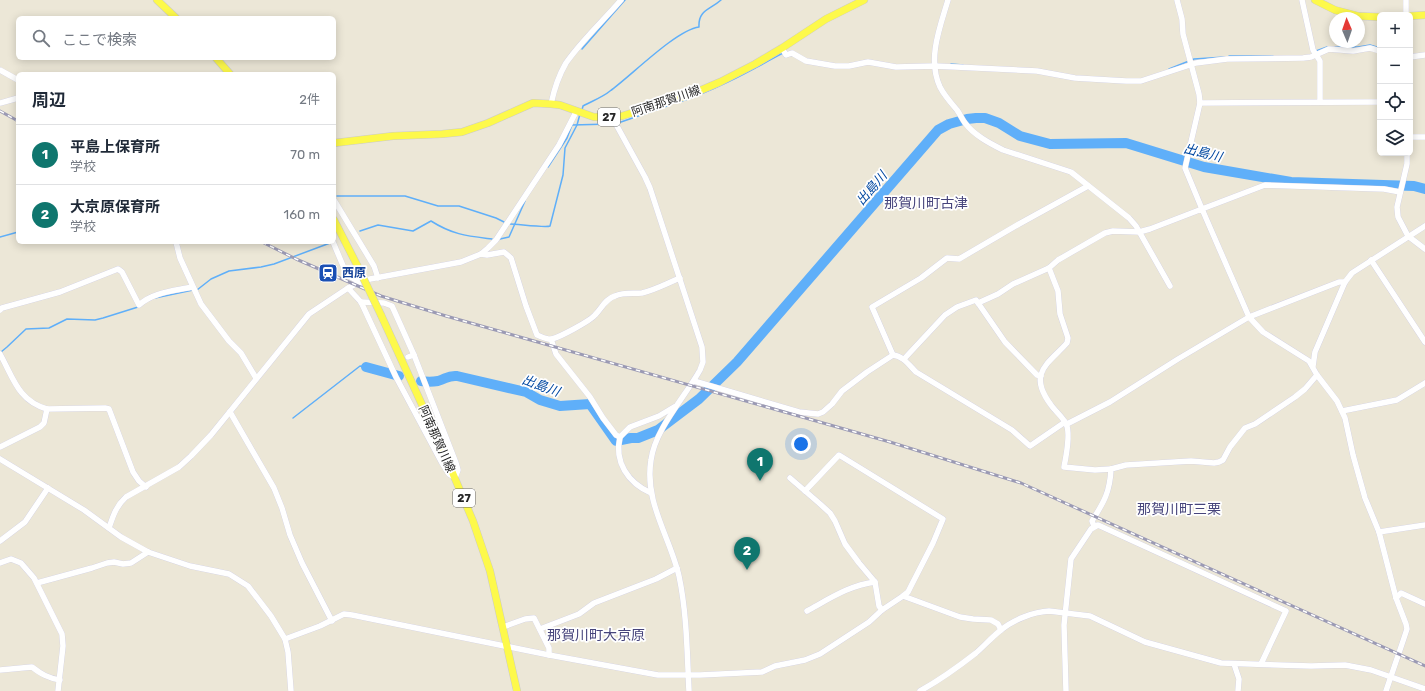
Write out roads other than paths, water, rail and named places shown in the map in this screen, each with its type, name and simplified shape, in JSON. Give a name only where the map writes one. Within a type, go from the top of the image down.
[{"type":"main road","points":[[157,0],[174,16]]},
{"type":"main road","name":"阿南那賀川線","points":[[336,143],[393,136],[462,132],[488,123],[533,103],[560,105],[576,112],[594,117],[622,116],[637,112],[692,94],[783,51],[826,18],[864,0]]},
{"type":"main road","points":[[1315,0],[1336,10],[1358,16],[1377,17]]},
{"type":"main road","points":[[1413,16],[1425,15]]},
{"type":"main road","points":[[218,60],[228,72]]},
{"type":"main road","name":"阿南那賀川線","points":[[336,224],[381,315],[474,521],[490,572],[517,691]]},
{"type":"street","points":[[551,104],[554,92],[566,64],[581,44],[621,0]]},
{"type":"street","points":[[948,0],[936,40],[937,78],[941,89],[962,120],[972,130],[993,145],[1003,150],[1071,172],[1129,218],[1139,232],[1170,286]]},
{"type":"street","points":[[1177,0],[1182,19],[1183,34],[1198,85],[1200,103],[1186,173],[1249,317],[1263,332],[1309,361],[1317,375],[1337,401],[1345,418],[1353,455],[1365,498],[1379,532],[1396,598],[1406,624],[1406,629],[1386,691]]},
{"type":"street","points":[[1302,0],[1314,53],[1320,61],[1320,102]]},
{"type":"street","points":[[1406,0],[1406,12]]},
{"type":"street","points":[[783,51],[786,55],[792,53],[806,61],[835,66],[849,66],[868,62],[896,67],[936,64],[1037,72],[1075,78],[1140,81],[1191,62],[1227,59],[1303,58],[1329,49],[1354,51],[1370,48],[1377,50]]},
{"type":"street","points":[[1413,57],[1425,55]]},
{"type":"street","points":[[0,70],[16,79]]},
{"type":"street","points":[[0,102],[16,98]]},
{"type":"street","points":[[1200,103],[1377,102]]},
{"type":"street","points":[[109,528],[115,510],[120,502],[126,497],[179,467],[191,456],[230,412],[309,314],[348,288],[360,282],[448,266],[481,254],[488,248],[496,240],[559,145],[576,112]]},
{"type":"street","points":[[612,117],[646,177],[702,347],[703,362],[700,370],[678,404],[656,443],[651,459],[651,493],[655,509],[677,568],[684,598],[689,691]]},
{"type":"street","points":[[1413,136],[1425,137]]},
{"type":"street","points":[[1407,156],[1403,182],[1397,207],[1398,217],[1408,236],[1425,249]]},
{"type":"street","points":[[978,303],[998,294],[1013,284],[1049,268],[1058,260],[1105,233],[1112,231],[1139,232],[1150,229],[1265,185],[1400,190]]},
{"type":"street","points":[[893,355],[872,307],[921,278],[947,258],[959,259],[1088,186]]},
{"type":"street","points":[[336,203],[374,266],[378,278]]},
{"type":"street","points":[[1313,366],[1315,352],[1345,282],[1352,273],[1425,226]]},
{"type":"street","points":[[176,244],[180,258],[201,304],[229,341],[241,352],[256,378]]},
{"type":"street","points":[[334,244],[347,275],[360,282]]},
{"type":"street","points":[[481,254],[487,255],[504,252],[511,258],[537,335],[551,339],[595,316],[606,301],[613,296],[624,293],[642,293],[680,278]]},
{"type":"street","points":[[1371,260],[1425,342]]},
{"type":"street","points":[[1049,268],[1058,291],[1060,314],[1068,338],[1067,343],[1044,365],[1041,376],[1041,385],[1045,396],[1066,423],[1067,445],[1064,467],[1095,470],[1110,469],[1134,464],[1191,461],[1219,462],[1223,460],[1230,447],[1245,428],[1255,424],[1280,408],[1305,389],[1317,375]]},
{"type":"street","points":[[0,310],[2,308],[60,292],[118,270],[122,272],[139,305],[153,296],[193,289]]},
{"type":"street","points":[[694,381],[799,412],[818,414],[823,412],[832,404],[842,391],[893,355],[904,359],[916,372],[1012,430],[1030,446],[1066,423],[1110,402],[1178,359],[1249,317],[1339,282],[1345,282]]},
{"type":"street","points":[[348,288],[361,302],[392,363],[394,375],[442,463],[449,474],[455,478],[458,470],[456,464],[424,381],[411,356],[392,306],[384,303],[361,302]]},
{"type":"street","points":[[904,359],[945,315],[957,307],[976,300],[1005,342],[1037,374],[1041,376]]},
{"type":"street","points":[[551,339],[556,354],[590,397],[616,435],[620,437]]},
{"type":"street","points":[[0,354],[10,377],[25,397],[33,404],[47,409],[110,409],[133,472],[139,481],[146,487]]},
{"type":"street","points":[[1342,411],[1397,400],[1425,383]]},
{"type":"street","points":[[651,493],[634,483],[622,466],[618,455],[620,437],[630,427],[659,416],[678,404]]},
{"type":"street","points":[[0,447],[40,427],[44,423],[47,409]]},
{"type":"street","points":[[230,412],[274,488],[290,535],[302,563],[332,620]]},
{"type":"street","points":[[285,640],[344,614],[658,675],[743,674],[762,672],[775,666],[805,660],[820,654],[838,643],[903,596],[911,586],[933,544],[943,518],[839,455],[805,491]]},
{"type":"street","points":[[0,459],[84,510],[121,537],[148,552],[190,566],[229,574],[248,586],[271,616],[285,640],[288,652],[291,691]]},
{"type":"street","points":[[1094,526],[1092,521],[1107,496],[1110,482],[1110,469]]},
{"type":"street","points":[[790,478],[830,513],[835,520],[845,544],[875,582],[879,606],[882,610]]},
{"type":"street","points":[[0,541],[25,522],[48,488]]},
{"type":"street","points":[[1066,691],[1064,625],[1071,559],[1091,529],[1098,525],[1286,611],[1261,664]]},
{"type":"street","points":[[1379,532],[1425,525]]},
{"type":"street","points":[[37,582],[107,563],[130,563],[148,552]]},
{"type":"street","points":[[0,563],[11,559],[21,563],[37,582],[62,634],[60,680],[58,691]]},
{"type":"street","points":[[540,629],[579,614],[594,603],[656,579],[677,568]]},
{"type":"street","points":[[807,611],[844,591],[861,584],[875,582]]},
{"type":"street","points":[[1396,598],[1401,593],[1425,604]]},
{"type":"street","points":[[903,596],[960,617],[973,620],[991,620],[998,624],[1001,630]]},
{"type":"street","points":[[920,691],[963,663],[1001,630],[1013,622],[1042,611],[1066,612],[1090,616],[1145,642],[1207,660],[1234,664],[1311,666],[1345,665],[1371,670],[1425,689]]},
{"type":"street","points":[[503,627],[526,618],[534,618],[549,648],[549,655]]},
{"type":"street","points":[[1234,664],[1239,679],[1238,691]]},
{"type":"street","points":[[0,670],[32,667],[49,678],[60,680]]},
{"type":"waterway","points":[[582,49],[625,0]]},
{"type":"waterway","points":[[582,110],[583,106],[607,93],[678,36],[699,27],[700,17],[721,0]]},
{"type":"waterway","points":[[1365,46],[1370,45],[1377,47]]},
{"type":"waterway","points":[[1316,51],[1327,47]]},
{"type":"waterway","points":[[676,103],[717,87],[783,53]]},
{"type":"waterway","points":[[1229,56],[1273,56]]},
{"type":"waterway","points":[[1169,69],[1194,59],[1225,57]]},
{"type":"waterway","points":[[951,64],[963,65]]},
{"type":"waterway","points":[[621,122],[667,106]]},
{"type":"waterway","points":[[510,224],[543,227],[550,226],[563,175],[565,148],[577,125],[580,114]]},
{"type":"waterway","name":"出島川","points":[[421,381],[430,382],[457,376],[526,392],[540,400],[560,406],[590,404],[616,441],[638,438],[658,430],[699,399],[737,362],[938,130],[949,124],[967,119],[985,118],[999,123],[1020,136],[1050,144],[1126,143],[1204,167],[1291,182],[1414,186],[1425,189]]},
{"type":"waterway","points":[[548,167],[567,138],[572,125],[610,124]]},
{"type":"waterway","points":[[337,196],[405,196],[438,206],[459,206],[504,222]]},
{"type":"waterway","points":[[500,239],[509,237],[525,201]]},
{"type":"waterway","points":[[360,231],[378,225],[413,231],[431,221],[454,232],[468,236],[492,239]]},
{"type":"waterway","points":[[0,237],[16,233]]},
{"type":"waterway","points":[[197,290],[211,279],[229,271],[274,264],[327,244]]},
{"type":"waterway","points":[[155,298],[193,290]]},
{"type":"waterway","points":[[1,352],[26,329],[49,328],[67,319],[95,320],[138,307]]},
{"type":"waterway","points":[[293,418],[360,366],[366,367]]},
{"type":"waterway","name":"出島川","points":[[366,367],[399,376]]},
{"type":"railway","points":[[0,111],[16,120]]},
{"type":"railway","points":[[266,244],[296,259],[381,296],[446,316],[890,442],[1021,483],[1425,666]]},
{"type":"place","name":"西原","points":[[328,273]]},
{"type":"place","name":"平島上保育所","points":[[760,481]]},
{"type":"place","name":"大京原保育所","points":[[747,570]]},
{"type":"district","name":"那賀川町古津","points":[[926,203]]},
{"type":"district","name":"那賀川町三栗","points":[[1179,509]]},
{"type":"district","name":"那賀川町大京原","points":[[596,635]]}]
